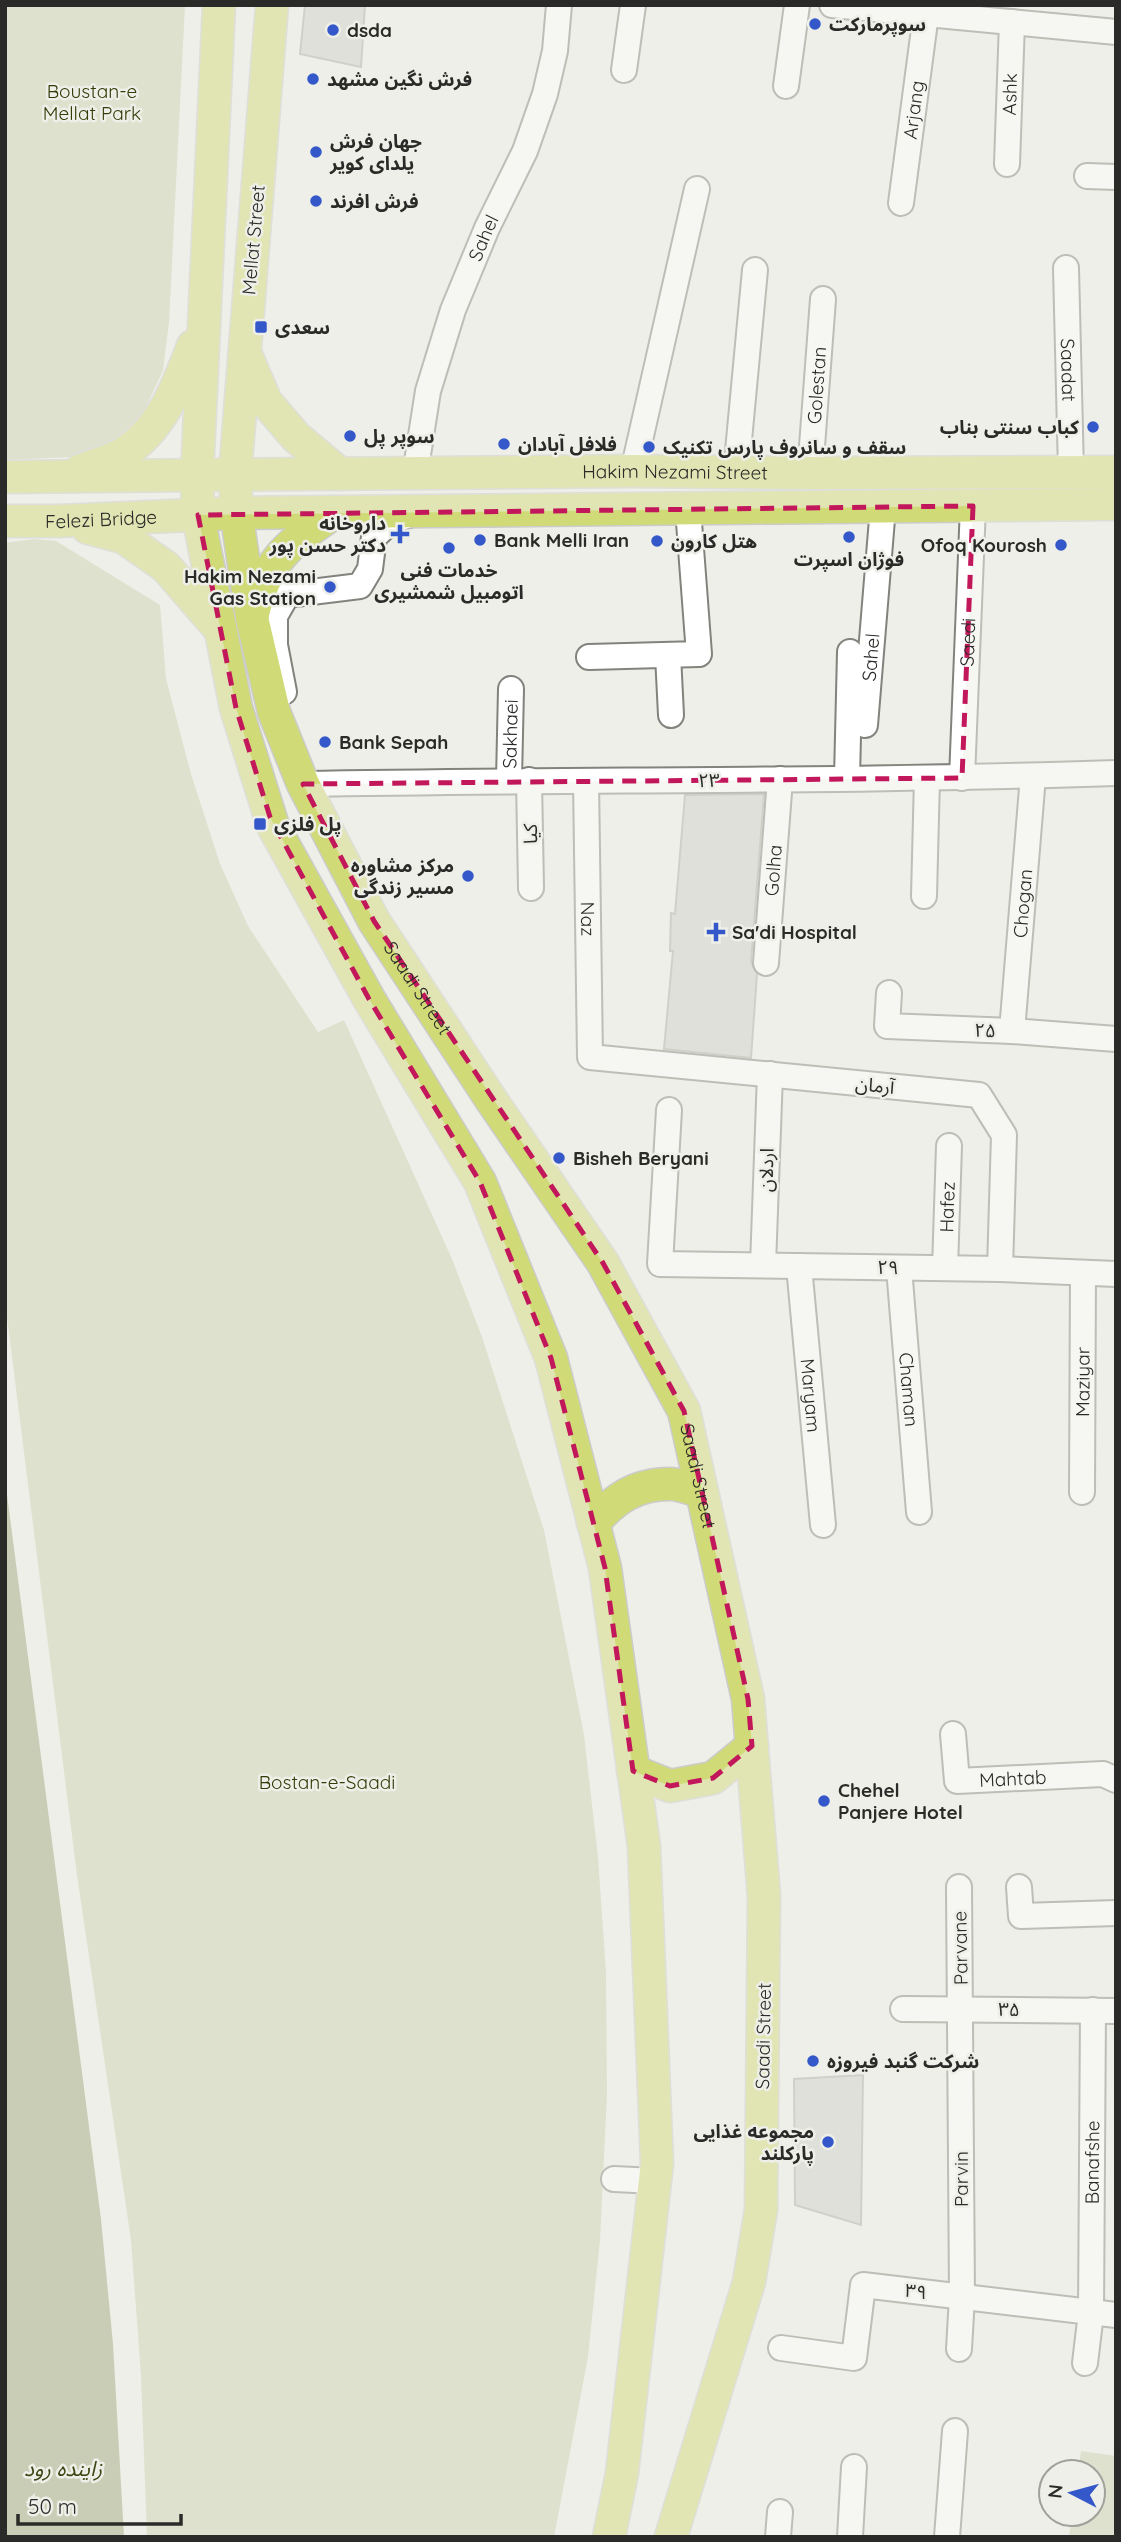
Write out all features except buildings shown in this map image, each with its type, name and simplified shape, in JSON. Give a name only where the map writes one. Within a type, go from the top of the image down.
[{"type":"main road","points":[[219,5],[197,475],[198,515],[236,708],[273,826],[369,999],[480,1182],[551,1358],[605,1568],[644,1846],[657,2163],[622,2473],[609,2537]]},
{"type":"main road","name":"Mellat Street","points":[[237,513],[235,475],[272,5]]},
{"type":"main road","points":[[63,477],[121,454],[145,437],[176,391],[203,318]]},
{"type":"main road","points":[[244,351],[266,402],[296,437],[340,474]]},
{"type":"main road","name":"Hakim Nezami Street","points":[[197,475],[633,471],[1116,472]]},
{"type":"main road","points":[[5,477],[197,475]]},
{"type":"main road","name":"Hakim Nezami Street","points":[[237,513],[1116,504]]},
{"type":"main road","points":[[252,618],[258,591],[273,564],[302,535],[335,512]]},
{"type":"main road","name":"Felezi Bridge","points":[[5,520],[59,521],[237,513]]},
{"type":"main road","name":"Saadi Street","points":[[237,513],[252,618],[274,712],[300,774],[374,921],[603,1263],[684,1411],[748,1699],[764,1896],[761,2210],[749,2282],[671,2537]]},
{"type":"main road","points":[[59,521],[123,537],[166,567],[219,628]]},
{"type":"main road","points":[[593,1523],[613,1501],[637,1489],[671,1483],[702,1492]]},
{"type":"main road","points":[[633,1771],[670,1786],[713,1778],[752,1746]]},
{"type":"street","name":"Sahel","points":[[415,474],[428,391],[453,310],[487,228],[525,152],[555,51],[559,5]]},
{"type":"street","points":[[624,71],[633,5]]},
{"type":"street","points":[[786,86],[797,5]]},
{"type":"street","points":[[832,5],[1012,22],[1074,17],[1116,32]]},
{"type":"street","name":"Arjang","points":[[901,203],[926,14]]},
{"type":"street","name":"Ashk","points":[[1007,164],[1012,22]]},
{"type":"street","points":[[1087,176],[1116,177]]},
{"type":"street","points":[[633,471],[697,188]]},
{"type":"street","name":"Saadat","points":[[1066,268],[1071,472]]},
{"type":"street","points":[[736,472],[755,270]]},
{"type":"street","name":"Golestan","points":[[810,473],[823,299]]},
{"type":"street","name":"Saedi","points":[[962,778],[972,506]]},
{"type":"street","name":"Sahel","points":[[866,725],[883,507]]},
{"type":"street","points":[[589,657],[699,654],[688,509]]},
{"type":"street","points":[[300,774],[275,645],[275,616],[287,594],[360,586],[370,569],[374,537],[391,522],[419,512]]},
{"type":"street","points":[[847,778],[850,652]]},
{"type":"street","points":[[668,655],[671,715]]},
{"type":"street","name":"Sakhaei","points":[[511,689],[519,780]]},
{"type":"street","name":"۲۳","points":[[300,774],[586,781],[962,778],[1116,773]]},
{"type":"street","name":"Chogan","points":[[1012,1031],[1033,776]]},
{"type":"street","points":[[924,896],[927,778]]},
{"type":"street","name":"Golha","points":[[766,963],[780,779]]},
{"type":"street","name":"کیا","points":[[519,780],[531,888]]},
{"type":"street","name":"Naz","points":[[586,781],[590,1057]]},
{"type":"street","name":"۲۵","points":[[890,993],[887,1026],[1116,1039]]},
{"type":"street","name":"آرمان","points":[[590,1057],[979,1095],[1004,1135],[1000,1269]]},
{"type":"street","name":"اردلان","points":[[763,1265],[770,1074]]},
{"type":"street","name":"۲۹","points":[[669,1110],[660,1264],[1000,1269],[1116,1274]]},
{"type":"street","name":"Hafez","points":[[945,1268],[949,1146]]},
{"type":"street","name":"Maryam","points":[[799,1266],[823,1525]]},
{"type":"street","name":"Chaman","points":[[899,1268],[919,1512]]},
{"type":"street","name":"Maziyar","points":[[1082,1492],[1083,1273]]},
{"type":"street","name":"Mahtab","points":[[953,1734],[957,1782],[1103,1774],[1116,1780]]},
{"type":"street","name":"Parvane","points":[[959,1887],[961,2008]]},
{"type":"street","points":[[1019,1887],[1021,1916],[1116,1913]]},
{"type":"street","name":"Parvin","points":[[959,2349],[962,2297],[961,2008]]},
{"type":"street","name":"۳۵","points":[[903,2009],[1105,2011]]},
{"type":"street","name":"Banafshe","points":[[1084,2363],[1104,2314],[1105,2011]]},
{"type":"street","points":[[607,2176],[655,2181]]},
{"type":"street","name":"۳۹","points":[[781,2348],[854,2358],[863,2285],[1104,2314]]},
{"type":"street","points":[[947,2537],[955,2431]]},
{"type":"street","points":[[850,2537],[854,2467]]},
{"type":"street","points":[[778,2537],[780,2512]]},
{"type":"highlighted area","points":[[973,506],[962,778],[303,784],[374,921],[603,1263],[684,1411],[748,1699],[752,1746],[713,1778],[670,1786],[633,1771],[605,1568],[551,1358],[480,1182],[369,999],[270,817],[236,708],[198,515]]},
{"type":"green space","name":"Boustan-e Mellat Park","points":[[5,5],[185,5],[169,322],[163,370],[142,416],[108,445],[74,457],[5,460]]},
{"type":"green space","name":"Bostan-e-Saadi","points":[[34,539],[56,541],[160,605],[166,679],[191,774],[220,864],[248,926],[318,1032],[344,1020],[452,1259],[482,1337],[544,1530],[584,1735],[598,1857],[606,1973],[607,2094],[600,2240],[588,2357],[554,2537],[147,2537],[141,2375],[131,2240],[77,1875],[5,1301],[5,543]]},
{"type":"green space","points":[[1081,2451],[1116,2456],[1116,2537],[1069,2537],[1070,2528],[1107,2528],[1107,2458],[1080,2458]]},
{"type":"water","name":"زاینده رود","points":[[5,1479],[101,2219],[113,2344],[124,2537],[5,2537]]},
{"type":"place","name":"سوپرمارکت","points":[[815,24]]},
{"type":"place","name":"dsda","points":[[333,30]]},
{"type":"place","name":"فرش نگین مشهد","points":[[313,79]]},
{"type":"place","name":"جهان فرش یلدای کویر","points":[[316,152]]},
{"type":"place","name":"فرش افرند","points":[[316,201]]},
{"type":"place","name":"سعدی","points":[[261,327]]},
{"type":"place","name":"کباب سنتی بناب","points":[[1093,427]]},
{"type":"place","name":"سوپر پل","points":[[350,436]]},
{"type":"place","name":"فلافل آبادان","points":[[504,444]]},
{"type":"place","name":"سقف و سانروف پارس تکنیک","points":[[649,447]]},
{"type":"place","name":"داروخانه دکتر حسن پور","points":[[400,534]]},
{"type":"place","name":"فوژان اسپرت","points":[[849,537]]},
{"type":"place","name":"Bank Melli Iran","points":[[480,540]]},
{"type":"place","name":"هتل کارون","points":[[657,541]]},
{"type":"place","name":"Ofoq Kourosh","points":[[1061,545]]},
{"type":"place","name":"خدمات فنی اتومبیل شمشیری","points":[[449,548]]},
{"type":"place","name":"Hakim Nezami Gas Station","points":[[330,587]]},
{"type":"place","name":"Bank Sepah","points":[[325,742]]},
{"type":"place","name":"پل فلزی","points":[[260,824]]},
{"type":"place","name":"مرکز مشاوره مسیر زندگی","points":[[468,876]]},
{"type":"place","name":"Sa'di Hospital","points":[[716,932]]},
{"type":"place","name":"Bisheh Beryani","points":[[559,1158]]},
{"type":"place","name":"Chehel Panjere Hotel","points":[[824,1801]]},
{"type":"place","name":"شرکت گنبد فیروزه","points":[[813,2061]]},
{"type":"place","name":"مجموعه غذایی پارکلند","points":[[828,2142]]}]
